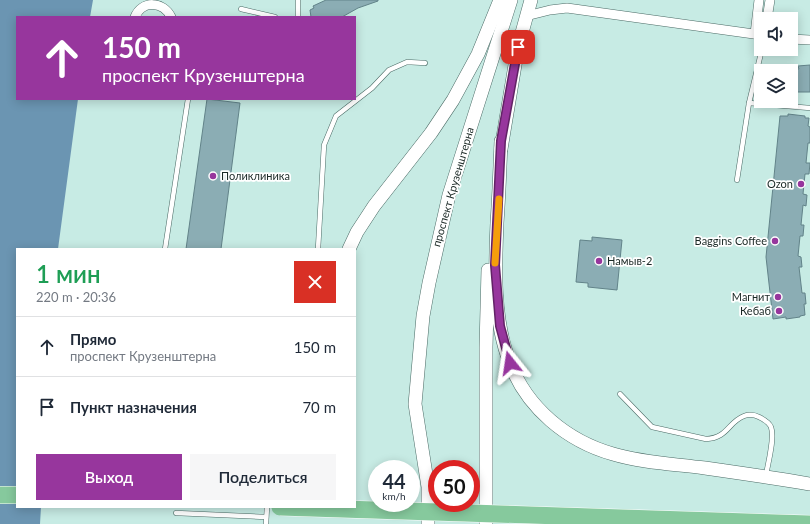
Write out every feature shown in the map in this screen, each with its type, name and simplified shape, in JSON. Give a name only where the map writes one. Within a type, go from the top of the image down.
[{"type":"highway","points":[[0,495],[16,495]]},
{"type":"highway","points":[[273,512],[810,524]]},
{"type":"main road","points":[[349,248],[357,232],[374,206],[431,133],[454,100],[478,54],[500,0]]},
{"type":"main road","name":"проспект Крузенштерна","points":[[428,524],[428,487],[415,404],[423,316],[449,195],[511,0]]},
{"type":"main road","points":[[486,524],[486,347],[488,265],[501,141],[518,47],[531,0]]},
{"type":"main road","points":[[501,141],[495,265],[500,326],[510,363],[519,382],[547,418],[571,436],[612,454],[648,461],[810,484]]},
{"type":"street","points":[[759,12],[760,0]]},
{"type":"street","points":[[768,12],[770,0]]},
{"type":"street","points":[[136,16],[140,9],[145,6],[151,4],[164,4],[171,16]]},
{"type":"street","points":[[526,16],[550,10],[567,8],[754,34]]},
{"type":"street","points":[[798,39],[810,40]]},
{"type":"lane","points":[[298,0],[298,16]]},
{"type":"lane","points":[[241,9],[271,16]]},
{"type":"lane","points":[[737,180],[749,102],[760,56]]},
{"type":"lane","points":[[318,248],[324,145],[336,116],[372,88],[389,70],[407,62],[425,63]]},
{"type":"lane","points":[[165,248],[188,100]]},
{"type":"lane","points":[[749,102],[810,108]]},
{"type":"lane","points":[[620,394],[652,427],[706,439],[713,439],[721,436],[744,416],[755,415],[764,420],[770,426],[772,435],[765,477]]},
{"type":"lane","points":[[176,513],[273,512]]},
{"type":"lane","points":[[266,524],[273,512]]},
{"type":"water","points":[[0,0],[93,0],[90,16],[16,16],[16,100],[78,100],[58,248],[16,248],[16,508],[41,508],[40,524],[0,524]]},
{"type":"building","points":[[326,0],[378,0],[358,8],[344,16],[311,16],[310,10],[314,8],[313,6]]},
{"type":"building","points":[[810,65],[810,92],[798,92],[798,66]]},
{"type":"building","name":"Поликлиника","points":[[207,100],[240,103],[221,248],[186,248]]},
{"type":"building","points":[[788,114],[805,116],[805,118],[809,118],[808,126],[810,127],[810,143],[808,143],[806,163],[810,163],[809,174],[805,174],[803,194],[807,195],[806,206],[803,205],[801,225],[804,225],[803,236],[800,236],[798,256],[801,257],[802,267],[799,267],[802,293],[805,293],[806,304],[804,304],[805,315],[786,319],[786,317],[773,319],[766,257],[780,116],[788,116]]},
{"type":"building","name":"Намыв-2","points":[[592,237],[622,240],[617,290],[588,287],[588,283],[576,282],[580,240],[592,241]]},
{"type":"slow traffic","points":[[495,263],[499,199]]},
{"type":"place","name":"Поликлиника","points":[[213,176]]},
{"type":"place","name":"Ozon","points":[[801,184]]},
{"type":"place","name":"Baggins Coffee","points":[[775,241]]},
{"type":"place","name":"Намыв-2","points":[[599,261]]},
{"type":"place","name":"Магнит","points":[[778,297]]},
{"type":"place","name":"Кебаб","points":[[779,311]]},
{"type":"route","points":[[510,363],[500,326],[495,265],[501,141],[518,47]]}]
